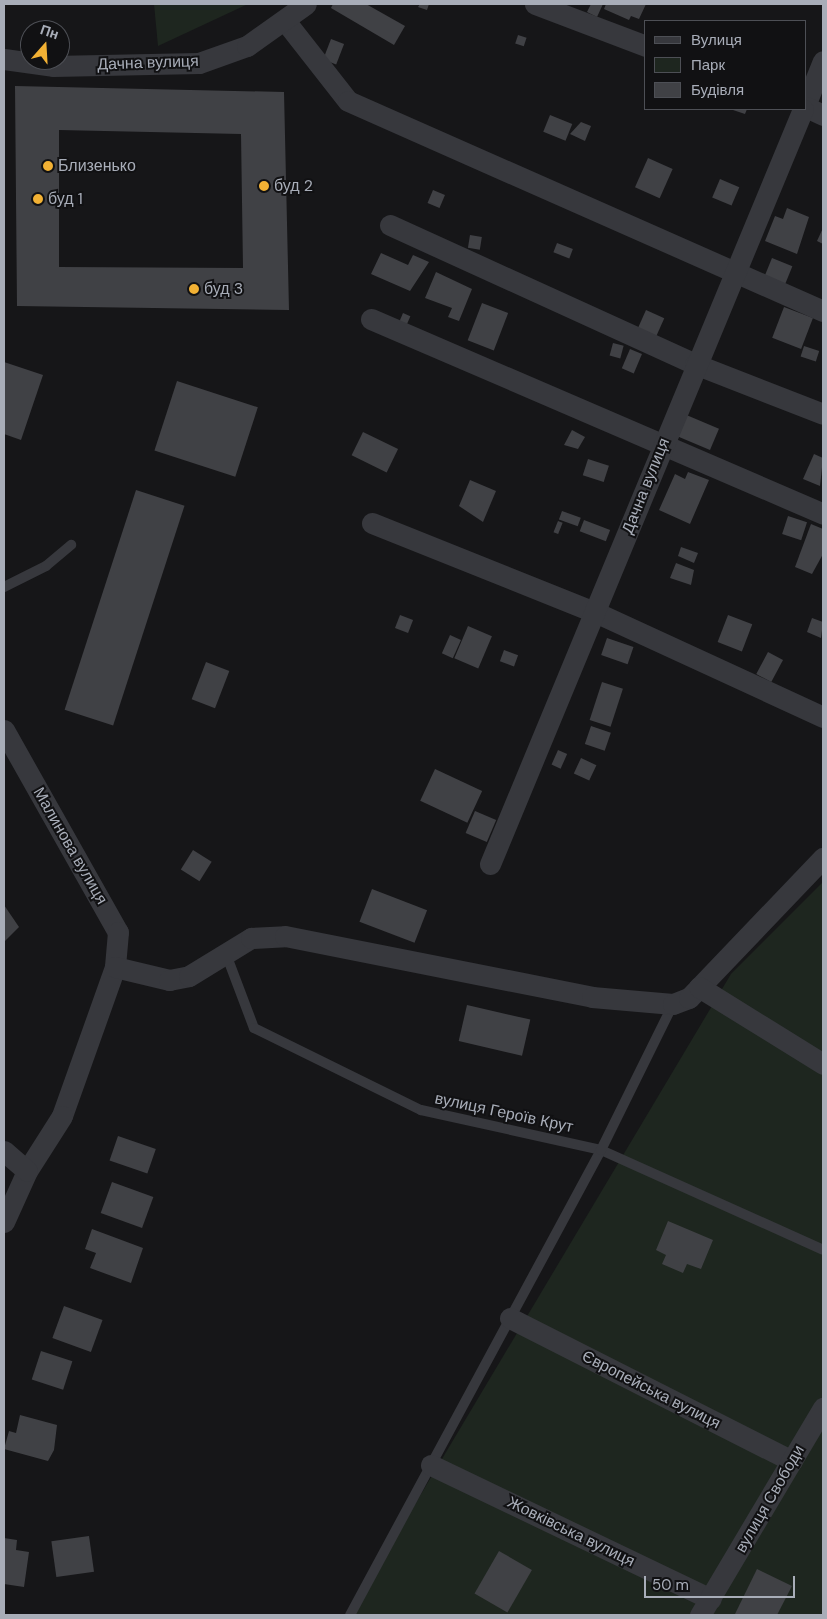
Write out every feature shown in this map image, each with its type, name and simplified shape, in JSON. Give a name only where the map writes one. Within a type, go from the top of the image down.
[{"type":"street","name":"Дачна вулиця","points":[[4,59],[53,66],[199,63],[247,46],[286,22],[306,4]]},
{"type":"street","points":[[535,4],[644,45]]},
{"type":"street","points":[[286,22],[348,101],[736,276],[823,311]]},
{"type":"street","points":[[807,100],[823,61]]},
{"type":"street","points":[[807,109],[823,114]]},
{"type":"street","name":"Дачна вулиця","points":[[490,864],[595,612],[695,364],[736,276],[803,110]]},
{"type":"street","points":[[390,225],[695,364],[823,414]]},
{"type":"street","points":[[371,319],[662,447],[823,514]]},
{"type":"street","points":[[372,523],[595,612],[823,717]]},
{"type":"street","name":"Малинова вулиця","points":[[4,730],[118,932],[115,967],[62,1116],[27,1172],[4,1222]]},
{"type":"street","points":[[115,967],[169,980],[204,971],[251,938],[285,936],[592,997],[673,1004],[699,987],[823,858]]},
{"type":"street","points":[[699,987],[823,1064]]},
{"type":"street","points":[[4,1151],[27,1172]]},
{"type":"street","name":"Європейська вулиця","points":[[510,1318],[792,1461]]},
{"type":"street","name":"вулиця Свободи","points":[[706,1607],[823,1408]]},
{"type":"street","name":"Жовківська вулиця","points":[[432,1465],[706,1607]]},
{"type":"lane","points":[[4,587],[46,566],[71,545]]},
{"type":"lane","name":"вулиця Героїв Крут","points":[[226,954],[254,1028],[421,1110],[601,1150],[823,1250]]},
{"type":"lane","points":[[350,1615],[601,1150],[673,1004]]},
{"type":"green space","points":[[154,4],[248,4],[158,46]]},
{"type":"green space","points":[[823,882],[823,1615],[349,1615],[731,974]]},
{"type":"building","points":[[333,4],[366,4],[405,26],[394,45],[331,8]]},
{"type":"building","points":[[420,4],[429,4],[427,10],[418,7]]},
{"type":"building","points":[[591,4],[603,4],[597,17],[587,12]]},
{"type":"building","points":[[606,4],[646,4],[639,19],[631,16],[629,20],[604,9]]},
{"type":"building","points":[[518,35],[527,38],[524,46],[515,44]]},
{"type":"building","points":[[331,39],[344,44],[336,65],[323,60]]},
{"type":"building","points":[[15,86],[284,92],[289,310],[17,306]],"holes":[[[59,130],[241,134],[243,268],[59,267]]]},
{"type":"building","points":[[733,110],[747,110],[745,114]]},
{"type":"building","points":[[550,115],[572,124],[566,141],[543,132]]},
{"type":"building","points":[[581,122],[591,126],[585,141],[570,134]]},
{"type":"building","points":[[648,158],[673,169],[660,198],[635,187]]},
{"type":"building","points":[[720,179],[739,187],[732,206],[712,197]]},
{"type":"building","points":[[433,190],[445,195],[439,208],[428,203]]},
{"type":"building","points":[[787,208],[809,217],[797,254],[765,241],[775,216],[783,219]]},
{"type":"building","points":[[823,228],[823,244],[817,241]]},
{"type":"building","points":[[470,235],[482,237],[480,250],[468,248]]},
{"type":"building","points":[[557,243],[573,249],[569,258],[553,252]]},
{"type":"building","points":[[381,253],[408,265],[413,255],[429,262],[410,291],[371,274]]},
{"type":"building","points":[[772,258],[792,266],[785,284],[765,276]]},
{"type":"building","points":[[436,272],[472,289],[459,321],[448,317],[452,308],[425,298]]},
{"type":"building","points":[[482,303],[508,313],[494,350],[468,340]]},
{"type":"building","points":[[784,307],[813,318],[801,349],[772,338]]},
{"type":"building","points":[[646,310],[664,318],[654,342],[635,334]]},
{"type":"building","points":[[403,313],[410,316],[406,325],[399,322]]},
{"type":"building","points":[[613,343],[624,346],[620,358],[610,356]]},
{"type":"building","points":[[804,346],[819,351],[816,361],[801,356]]},
{"type":"building","points":[[630,349],[642,354],[634,373],[622,368]]},
{"type":"building","points":[[4,362],[43,375],[21,440],[4,434]]},
{"type":"building","points":[[177,381],[258,407],[235,477],[154,450]]},
{"type":"building","points":[[684,414],[719,429],[710,450],[675,435]]},
{"type":"building","points":[[572,430],[585,437],[578,449],[564,445]]},
{"type":"building","points":[[363,432],[398,449],[387,472],[352,455]]},
{"type":"building","points":[[814,454],[823,458],[820,486],[803,479]]},
{"type":"building","points":[[588,459],[609,466],[604,482],[583,475]]},
{"type":"building","points":[[688,472],[709,480],[690,524],[659,510],[675,474],[685,479]]},
{"type":"building","points":[[470,480],[496,491],[483,522],[459,506]]},
{"type":"building","points":[[136,490],[185,506],[113,725],[65,710]]},
{"type":"building","points":[[562,511],[581,518],[578,526],[559,519]]},
{"type":"building","points":[[788,516],[807,522],[801,540],[782,534]]},
{"type":"building","points":[[584,520],[610,530],[606,541],[580,531]]},
{"type":"building","points":[[558,521],[563,523],[558,534],[554,532]]},
{"type":"building","points":[[811,524],[823,529],[823,554],[812,574],[795,567]]},
{"type":"building","points":[[681,547],[698,553],[694,563],[678,556]]},
{"type":"building","points":[[676,563],[694,570],[691,585],[670,578]]},
{"type":"building","points":[[400,615],[413,620],[408,633],[395,628]]},
{"type":"building","points":[[728,615],[752,624],[742,651],[718,642]]},
{"type":"building","points":[[812,618],[823,622],[821,638],[807,632]]},
{"type":"building","points":[[468,626],[492,636],[478,668],[454,658]]},
{"type":"building","points":[[450,635],[461,640],[453,658],[442,653]]},
{"type":"building","points":[[607,638],[633,647],[628,664],[601,655]]},
{"type":"building","points":[[504,650],[518,655],[514,666],[500,661]]},
{"type":"building","points":[[768,652],[783,660],[771,682],[756,674]]},
{"type":"building","points":[[206,662],[229,671],[215,708],[192,699]]},
{"type":"building","points":[[602,682],[623,689],[611,727],[590,720]]},
{"type":"building","points":[[591,726],[611,733],[605,751],[585,744]]},
{"type":"building","points":[[558,750],[567,754],[561,769],[551,765]]},
{"type":"building","points":[[581,758],[596,765],[589,781],[574,773]]},
{"type":"building","points":[[435,769],[482,791],[467,823],[420,801]]},
{"type":"building","points":[[475,811],[496,820],[487,842],[466,833]]},
{"type":"building","points":[[193,850],[212,862],[199,881],[181,870]]},
{"type":"building","points":[[372,889],[427,910],[415,943],[359,922]]},
{"type":"building","points":[[4,905],[19,927],[4,942]]},
{"type":"building","points":[[467,1005],[530,1020],[522,1056],[459,1041]]},
{"type":"building","points":[[118,1136],[156,1149],[147,1174],[110,1161]]},
{"type":"building","points":[[112,1182],[153,1197],[142,1228],[101,1213]]},
{"type":"building","points":[[668,1221],[713,1240],[701,1269],[687,1264],[683,1273],[662,1264],[666,1255],[656,1250]]},
{"type":"building","points":[[92,1229],[143,1248],[131,1283],[90,1268],[96,1253],[85,1249]]},
{"type":"building","points":[[64,1306],[103,1320],[91,1352],[52,1338]]},
{"type":"building","points":[[41,1351],[72,1361],[63,1390],[32,1380]]},
{"type":"building","points":[[20,1415],[57,1425],[54,1450],[48,1461],[4,1449],[9,1431],[16,1433]]},
{"type":"building","points":[[89,1536],[94,1572],[56,1577],[51,1541]]},
{"type":"building","points":[[4,1538],[17,1540],[16,1550],[29,1552],[24,1587],[4,1584]]},
{"type":"building","points":[[499,1551],[532,1570],[507,1612],[474,1593]]},
{"type":"building","points":[[757,1569],[792,1586],[777,1615],[735,1614]]},
{"type":"place","name":"Близенько","points":[[48,166]]},
{"type":"place","name":"буд 2","points":[[264,186]]},
{"type":"place","name":"буд 1","points":[[38,199]]},
{"type":"place","name":"буд 3","points":[[194,289]]}]
